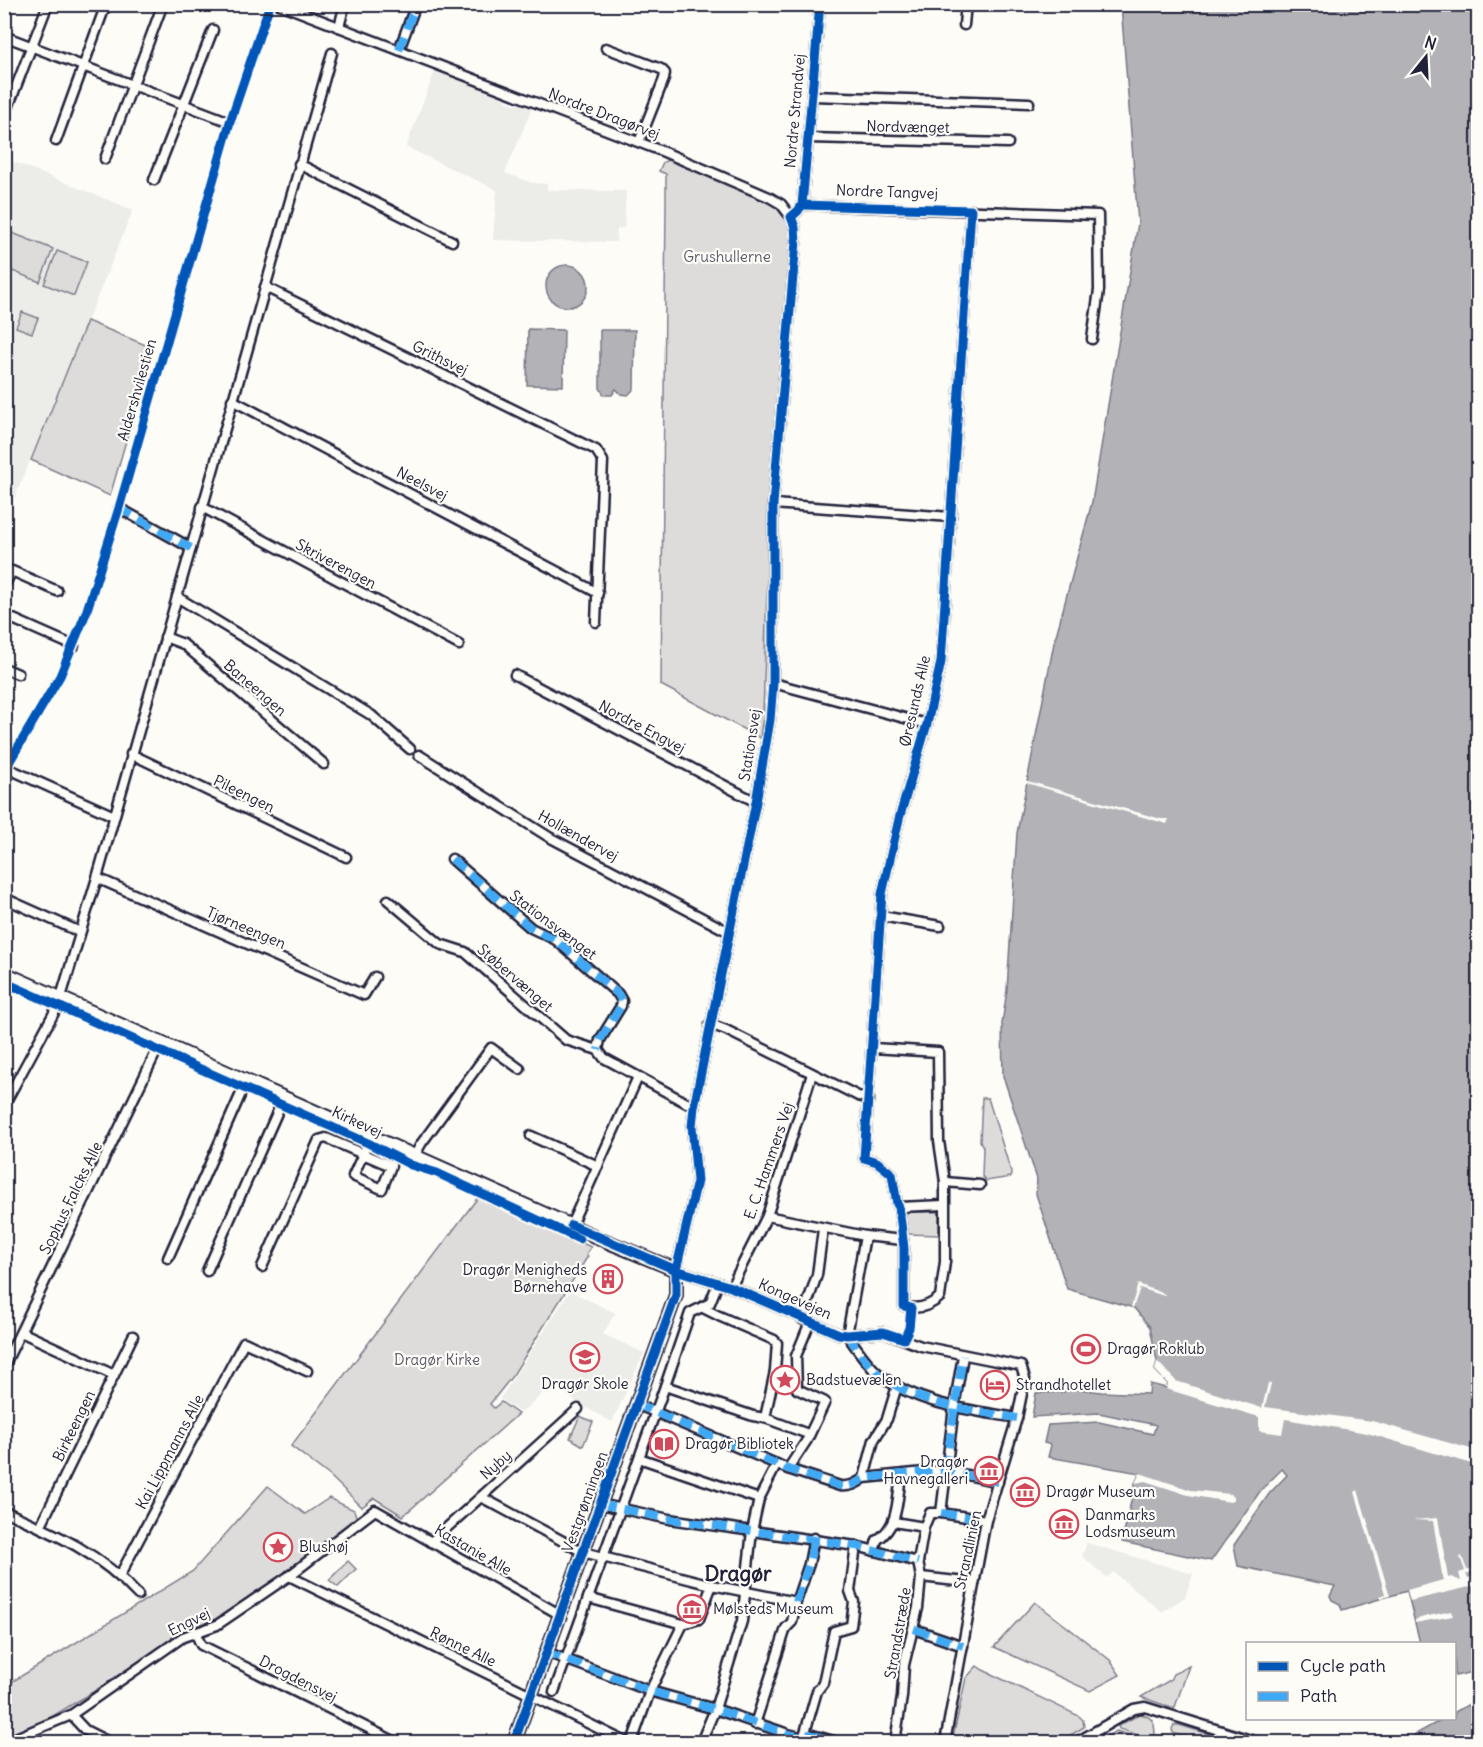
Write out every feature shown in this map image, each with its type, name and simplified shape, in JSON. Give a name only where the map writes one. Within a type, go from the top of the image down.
[{"type":"main road","name":"Kirkevej","points":[[4,973],[676,1270]]},
{"type":"main road","name":"Vestgrønningen","points":[[514,1743],[676,1295],[676,1270]]},
{"type":"street","points":[[4,118],[48,4]]},
{"type":"street","points":[[56,141],[106,4]]},
{"type":"street","name":"Nordre Dragørvej","points":[[279,4],[639,142],[769,197],[781,204],[791,217]]},
{"type":"street","points":[[339,27],[345,4]]},
{"type":"street","points":[[399,50],[416,4]]},
{"type":"street","name":"Nordre Strandvej","points":[[802,205],[820,4]]},
{"type":"street","points":[[964,26],[966,4]]},
{"type":"street","points":[[105,159],[161,9]]},
{"type":"street","points":[[154,180],[213,30]]},
{"type":"street","points":[[4,36],[230,122]]},
{"type":"street","points":[[606,48],[661,69],[664,73],[664,79],[639,142]]},
{"type":"street","points":[[61,997],[332,53]]},
{"type":"street","name":"Nordre Strandvej","points":[[812,96],[1029,103]]},
{"type":"street","name":"Nordvænget","points":[[808,138],[1008,143]]},
{"type":"street","points":[[299,165],[452,241]]},
{"type":"street","points":[[791,217],[802,205]]},
{"type":"street","name":"Nordre Tangvej","points":[[802,205],[1098,215],[1099,290],[1092,339]]},
{"type":"street","name":"Øresunds Alle","points":[[899,1207],[892,1174],[877,1162],[864,1158],[882,894],[941,662],[971,210]]},
{"type":"street","name":"Stationsvej","points":[[676,1270],[697,1181],[692,1126],[694,1107],[756,802],[770,720],[773,683],[774,504],[796,242],[795,227],[791,217]]},
{"type":"street","name":"Grithsvej","points":[[265,287],[596,450],[603,461],[598,593]]},
{"type":"street","name":"Neelsvej","points":[[232,400],[598,593]]},
{"type":"street","points":[[774,504],[951,517]]},
{"type":"street","name":"Skriverengen","points":[[202,507],[459,645]]},
{"type":"street","points":[[119,508],[191,548]]},
{"type":"street","points":[[4,586],[12,571],[57,591]]},
{"type":"street","points":[[597,622],[598,593]]},
{"type":"street","points":[[177,597],[371,715],[410,749]]},
{"type":"street","points":[[4,615],[74,646]]},
{"type":"street","name":"Baneengen","points":[[165,637],[183,644],[324,764]]},
{"type":"street","points":[[4,668],[18,674]]},
{"type":"street","name":"Nordre Engvej","points":[[515,675],[756,802]]},
{"type":"street","points":[[773,683],[927,724]]},
{"type":"street","name":"Pileengen","points":[[131,754],[346,857]]},
{"type":"street","name":"Hollændervej","points":[[419,755],[549,837],[729,932]]},
{"type":"street","points":[[7,768],[114,816]]},
{"type":"street","name":"Stationsvænget","points":[[452,859],[531,928],[556,940],[618,994],[622,1001],[621,1006],[600,1040],[597,1050]]},
{"type":"street","name":"Tjørneengen","points":[[97,878],[364,995],[375,977]]},
{"type":"street","points":[[4,898],[80,932]]},
{"type":"street","name":"Støbervænget","points":[[388,900],[440,944],[465,952],[566,1040],[597,1050],[604,1058],[694,1107]]},
{"type":"street","points":[[881,916],[940,926]]},
{"type":"street","points":[[4,1105],[55,1011]]},
{"type":"street","points":[[710,1024],[858,1096],[869,1098]]},
{"type":"street","name":"Sophus Falcks Alle","points":[[4,1366],[161,1042]]},
{"type":"street","points":[[415,1155],[490,1048],[520,1069]]},
{"type":"street","points":[[873,1048],[938,1052],[939,1141],[945,1182],[945,1262],[940,1297],[927,1306],[911,1308],[904,1306],[904,1248],[899,1207],[944,1205]]},
{"type":"street","name":"E. C. Hammers Vej","points":[[731,1287],[767,1216],[812,1074]]},
{"type":"street","points":[[571,1225],[638,1077]]},
{"type":"street","points":[[168,1258],[247,1080]]},
{"type":"street","points":[[207,1271],[284,1097]]},
{"type":"street","points":[[262,1267],[320,1140],[326,1138],[363,1154],[391,1166],[382,1189],[353,1176],[363,1154],[371,1136]]},
{"type":"street","points":[[531,1136],[598,1166]]},
{"type":"street","points":[[945,1182],[980,1185]]},
{"type":"street","points":[[767,1216],[865,1236],[903,1240]]},
{"type":"street","points":[[788,1469],[825,1402],[797,1389],[796,1356],[817,1275],[823,1228]]},
{"type":"street","points":[[865,1236],[847,1335],[879,1374],[917,1396],[954,1407],[1017,1418]]},
{"type":"street","name":"Kongevejen","points":[[676,1270],[731,1287],[806,1320],[847,1335],[883,1332],[921,1346],[1022,1366]]},
{"type":"street","points":[[554,1692],[690,1313],[711,1303],[718,1283]]},
{"type":"street","points":[[703,1308],[777,1343],[775,1371],[765,1418]]},
{"type":"street","points":[[21,1332],[114,1375]]},
{"type":"street","name":"Birkeengen","points":[[40,1527],[133,1336]]},
{"type":"street","name":"Kai Lippmanns Alle","points":[[120,1575],[244,1342],[307,1371]]},
{"type":"street","points":[[941,1513],[945,1470],[963,1356]]},
{"type":"street","name":"Strandlinien","points":[[945,1743],[986,1521],[1017,1418],[1024,1379],[1022,1366]]},
{"type":"street","points":[[665,1386],[808,1434]]},
{"type":"street","points":[[864,1478],[874,1440],[887,1419],[897,1386]]},
{"type":"street","points":[[636,1404],[788,1469],[840,1486],[847,1487],[864,1478],[945,1470],[998,1482]]},
{"type":"street","name":"Nyby","points":[[431,1542],[578,1409]]},
{"type":"street","points":[[639,1458],[759,1499]]},
{"type":"street","points":[[701,1743],[715,1709],[742,1622],[752,1531],[759,1499],[777,1464]]},
{"type":"street","points":[[874,1551],[877,1540],[887,1534],[894,1522],[901,1476]]},
{"type":"street","points":[[481,1497],[583,1552],[712,1585],[796,1602]]},
{"type":"street","points":[[600,1504],[621,1510],[752,1531],[814,1538],[918,1562]]},
{"type":"street","name":"Kastanie Alle","points":[[375,1510],[559,1614]]},
{"type":"street","name":"Engvej","points":[[6,1743],[71,1715],[183,1637],[217,1625],[289,1576],[375,1510]]},
{"type":"street","points":[[4,1511],[80,1547],[120,1575],[138,1595]]},
{"type":"street","points":[[894,1522],[924,1527],[930,1513],[986,1521]]},
{"type":"street","name":"Strandstræde","points":[[895,1743],[904,1665],[909,1638],[914,1629],[921,1577],[918,1562],[924,1527]]},
{"type":"street","points":[[755,1724],[786,1628],[792,1622],[814,1538]]},
{"type":"street","points":[[804,1736],[817,1691],[823,1683],[834,1630],[850,1626],[854,1602],[850,1591],[856,1546]]},
{"type":"street","name":"Rønne Alle","points":[[289,1576],[626,1743]]},
{"type":"street","points":[[921,1577],[974,1583]]},
{"type":"street","points":[[588,1598],[683,1624],[699,1619],[712,1585]]},
{"type":"street","points":[[632,1743],[650,1691],[683,1624]]},
{"type":"street","points":[[914,1629],[963,1646]]},
{"type":"street","name":"Drogdensvej","points":[[195,1632],[201,1645],[396,1743]]},
{"type":"street","points":[[546,1652],[650,1691],[715,1709],[787,1739],[809,1734],[837,1743]]},
{"type":"street","points":[[1077,1743],[1134,1709],[1145,1707],[1257,1743]]},
{"type":"street","points":[[71,1715],[85,1730],[109,1743]]},
{"type":"shaded area","points":[[1121,5],[1478,5],[1478,1671],[1456,1676],[1456,1642],[1420,1642],[1407,1591],[1342,1610],[1340,1604],[1332,1600],[1330,1596],[1335,1586],[1238,1566],[1234,1545],[1269,1494],[1287,1475],[1282,1469],[1261,1490],[1211,1561],[1122,1542],[1135,1483],[1140,1473],[1048,1457],[1051,1445],[1044,1443],[1048,1425],[1099,1422],[1153,1434],[1156,1425],[1099,1413],[1032,1417],[1036,1393],[1064,1392],[1066,1387],[1101,1392],[1149,1394],[1150,1384],[1166,1388],[1168,1384],[1155,1370],[1157,1361],[1150,1327],[1134,1308],[1067,1289],[1036,1194],[1037,1179],[1003,1076],[1002,1024],[1007,990],[1017,833],[1054,643],[1092,502],[1138,223]]},
{"type":"shaded area","points":[[435,71],[503,96],[506,101],[516,105],[521,104],[532,108],[505,173],[532,183],[547,184],[547,190],[626,191],[624,228],[617,229],[616,242],[493,240],[497,190],[406,147]]},
{"type":"shaded area","points":[[4,158],[133,210],[15,497],[4,490]]},
{"type":"shaded area","points":[[567,265],[575,266],[582,271],[587,278],[587,294],[582,301],[575,306],[567,307],[559,306],[552,301],[547,294],[546,286],[547,278],[552,271],[559,266]]},
{"type":"shaded area","points":[[528,329],[564,330],[563,386],[527,385]]},
{"type":"shaded area","points":[[600,330],[635,330],[634,389],[628,395],[621,394],[616,389],[612,395],[604,395],[600,388]]},
{"type":"shaded area","name":"Dragør Skole","points":[[570,1291],[615,1313],[603,1334],[644,1353],[612,1422],[579,1404],[553,1384],[521,1413],[500,1399]]},
{"type":"shaded area","points":[[1087,1543],[1193,1574],[1185,1597],[1162,1612],[1113,1572],[1107,1578],[1082,1556]]},
{"type":"shaded area","points":[[1478,1699],[1478,1742],[1418,1742],[1414,1735],[1441,1720],[1456,1720],[1456,1711]]},
{"type":"green space","name":"Grushullerne","points":[[669,160],[773,204],[783,213],[790,230],[791,249],[770,491],[763,714],[760,738],[661,685],[666,174],[659,171],[663,162]]},
{"type":"green space","points":[[12,233],[53,249],[40,282],[5,268],[5,252]]},
{"type":"green space","points":[[57,251],[87,262],[74,296],[44,284]]},
{"type":"green space","points":[[22,312],[38,318],[32,333],[16,327]]},
{"type":"green space","points":[[87,321],[153,348],[110,496],[31,460]]},
{"type":"green space","points":[[982,1098],[988,1098],[1011,1177],[986,1181],[982,1176],[983,1147],[980,1141]]},
{"type":"green space","name":"Dragør Kirke","points":[[479,1196],[591,1247],[586,1254],[588,1256],[513,1375],[490,1404],[494,1408],[501,1402],[518,1414],[403,1516],[374,1498],[362,1507],[330,1476],[291,1446]]},
{"type":"green space","points":[[905,1212],[939,1212],[939,1235],[906,1234]]},
{"type":"green space","points":[[580,1416],[593,1422],[583,1446],[570,1438]]},
{"type":"green space","points":[[268,1486],[305,1514],[329,1498],[354,1510],[357,1519],[292,1569],[214,1620],[183,1631],[111,1681],[53,1716],[5,1737],[5,1686],[193,1571]]},
{"type":"green space","points":[[348,1561],[356,1569],[338,1587],[329,1580]]},
{"type":"green space","points":[[1035,1602],[1110,1660],[1120,1675],[1090,1691],[994,1647]]},
{"type":"green space","points":[[977,1666],[1079,1716],[1083,1720],[1084,1727],[1059,1742],[952,1742],[966,1678]]},
{"type":"green space","points":[[1189,1666],[1175,1707],[1141,1697],[1170,1680],[1173,1674]]},
{"type":"green space","points":[[1140,1714],[1152,1720],[1155,1740],[1119,1729],[1118,1726]]},
{"type":"green space","points":[[1174,1725],[1236,1742],[1203,1742],[1173,1733]]},
{"type":"green space","points":[[1116,1731],[1154,1742],[1096,1742]]},
{"type":"pier","points":[[1024,780],[1161,819],[1169,819],[1167,824],[1023,782]]},
{"type":"pier","points":[[1138,1284],[1165,1294],[1164,1296],[1140,1288],[1133,1308],[1131,1307]]},
{"type":"pier","points":[[1157,1361],[1176,1381],[1262,1408],[1268,1383],[1271,1384],[1265,1407],[1372,1421],[1478,1451],[1478,1466],[1367,1433],[1285,1419],[1282,1434],[1259,1431],[1259,1417],[1166,1389],[1168,1384],[1155,1370]]},
{"type":"pier","points":[[1140,1473],[1191,1490],[1230,1494],[1234,1500],[1230,1502],[1188,1495],[1145,1481],[1135,1483]]},
{"type":"pier","points":[[1358,1490],[1390,1596],[1380,1598],[1379,1596],[1385,1594],[1355,1492]]},
{"type":"pier","points":[[1438,1518],[1448,1578],[1461,1581],[1459,1573],[1465,1571],[1460,1557],[1462,1556],[1467,1570],[1478,1566],[1478,1569],[1466,1574],[1468,1578],[1478,1575],[1478,1585],[1410,1601],[1407,1590],[1443,1580],[1433,1521],[1413,1520]]},
{"type":"pier","points":[[1451,1611],[1453,1616],[1415,1623],[1415,1620],[1424,1617]]},
{"type":"marked path","points":[[399,50],[416,4]]},
{"type":"marked path","points":[[119,508],[191,548]]},
{"type":"marked path","points":[[452,859],[531,928],[556,940],[618,994],[622,1001],[621,1006],[600,1040],[598,1050]]},
{"type":"marked path","points":[[847,1335],[875,1371],[911,1393],[945,1405],[1017,1418]]},
{"type":"marked path","points":[[945,1470],[963,1356]]},
{"type":"marked path","points":[[636,1404],[788,1469],[840,1486],[853,1485],[864,1478],[945,1470],[998,1482]]},
{"type":"marked path","points":[[600,1504],[669,1519],[856,1546],[918,1562]]},
{"type":"marked path","points":[[941,1513],[986,1520]]},
{"type":"marked path","points":[[796,1602],[809,1564],[814,1538]]},
{"type":"marked path","points":[[914,1629],[963,1646]]},
{"type":"marked path","points":[[546,1652],[650,1691],[715,1709],[788,1734],[800,1737],[809,1734],[837,1742]]},
{"type":"cycle path","name":"Aldershvilestien","points":[[4,771],[60,676],[86,613],[119,508],[230,122],[270,4]]},
{"type":"cycle path","points":[[514,1742],[676,1295],[676,1270],[697,1181],[692,1126],[694,1107],[756,802],[770,720],[773,683],[773,504],[796,242],[795,227],[791,217],[802,205],[820,4]]},
{"type":"cycle path","points":[[571,1225],[676,1270],[731,1287],[839,1334],[883,1332],[904,1339],[909,1328],[911,1308],[904,1306],[904,1248],[892,1174],[877,1162],[864,1158],[882,894],[899,819],[927,724],[941,662],[971,210],[802,205]]},
{"type":"cycle path","points":[[4,982],[368,1143],[411,1165],[437,1173],[579,1239]]},
{"type":"place","name":"Dragør Menigheds Børnehave","points":[[608,1279]]},
{"type":"place","name":"Dragør Roklub","points":[[1086,1349]]},
{"type":"place","name":"Dragør Skole","points":[[585,1357]]},
{"type":"place","name":"Badstuevælen","points":[[785,1380]]},
{"type":"place","name":"Strandhotellet","points":[[995,1385]]},
{"type":"place","name":"Dragør Bibliotek","points":[[664,1444]]},
{"type":"place","name":"Dragør Havnegalleri","points":[[989,1471]]},
{"type":"place","name":"Dragør Museum","points":[[1025,1492]]},
{"type":"place","name":"Danmarks Lodsmuseum","points":[[1064,1524]]},
{"type":"place","name":"Blushøj","points":[[278,1547]]},
{"type":"place","name":"Mølsteds Museum","points":[[692,1609]]},
{"type":"district","name":"Dragør","points":[[738,1574]]}]
